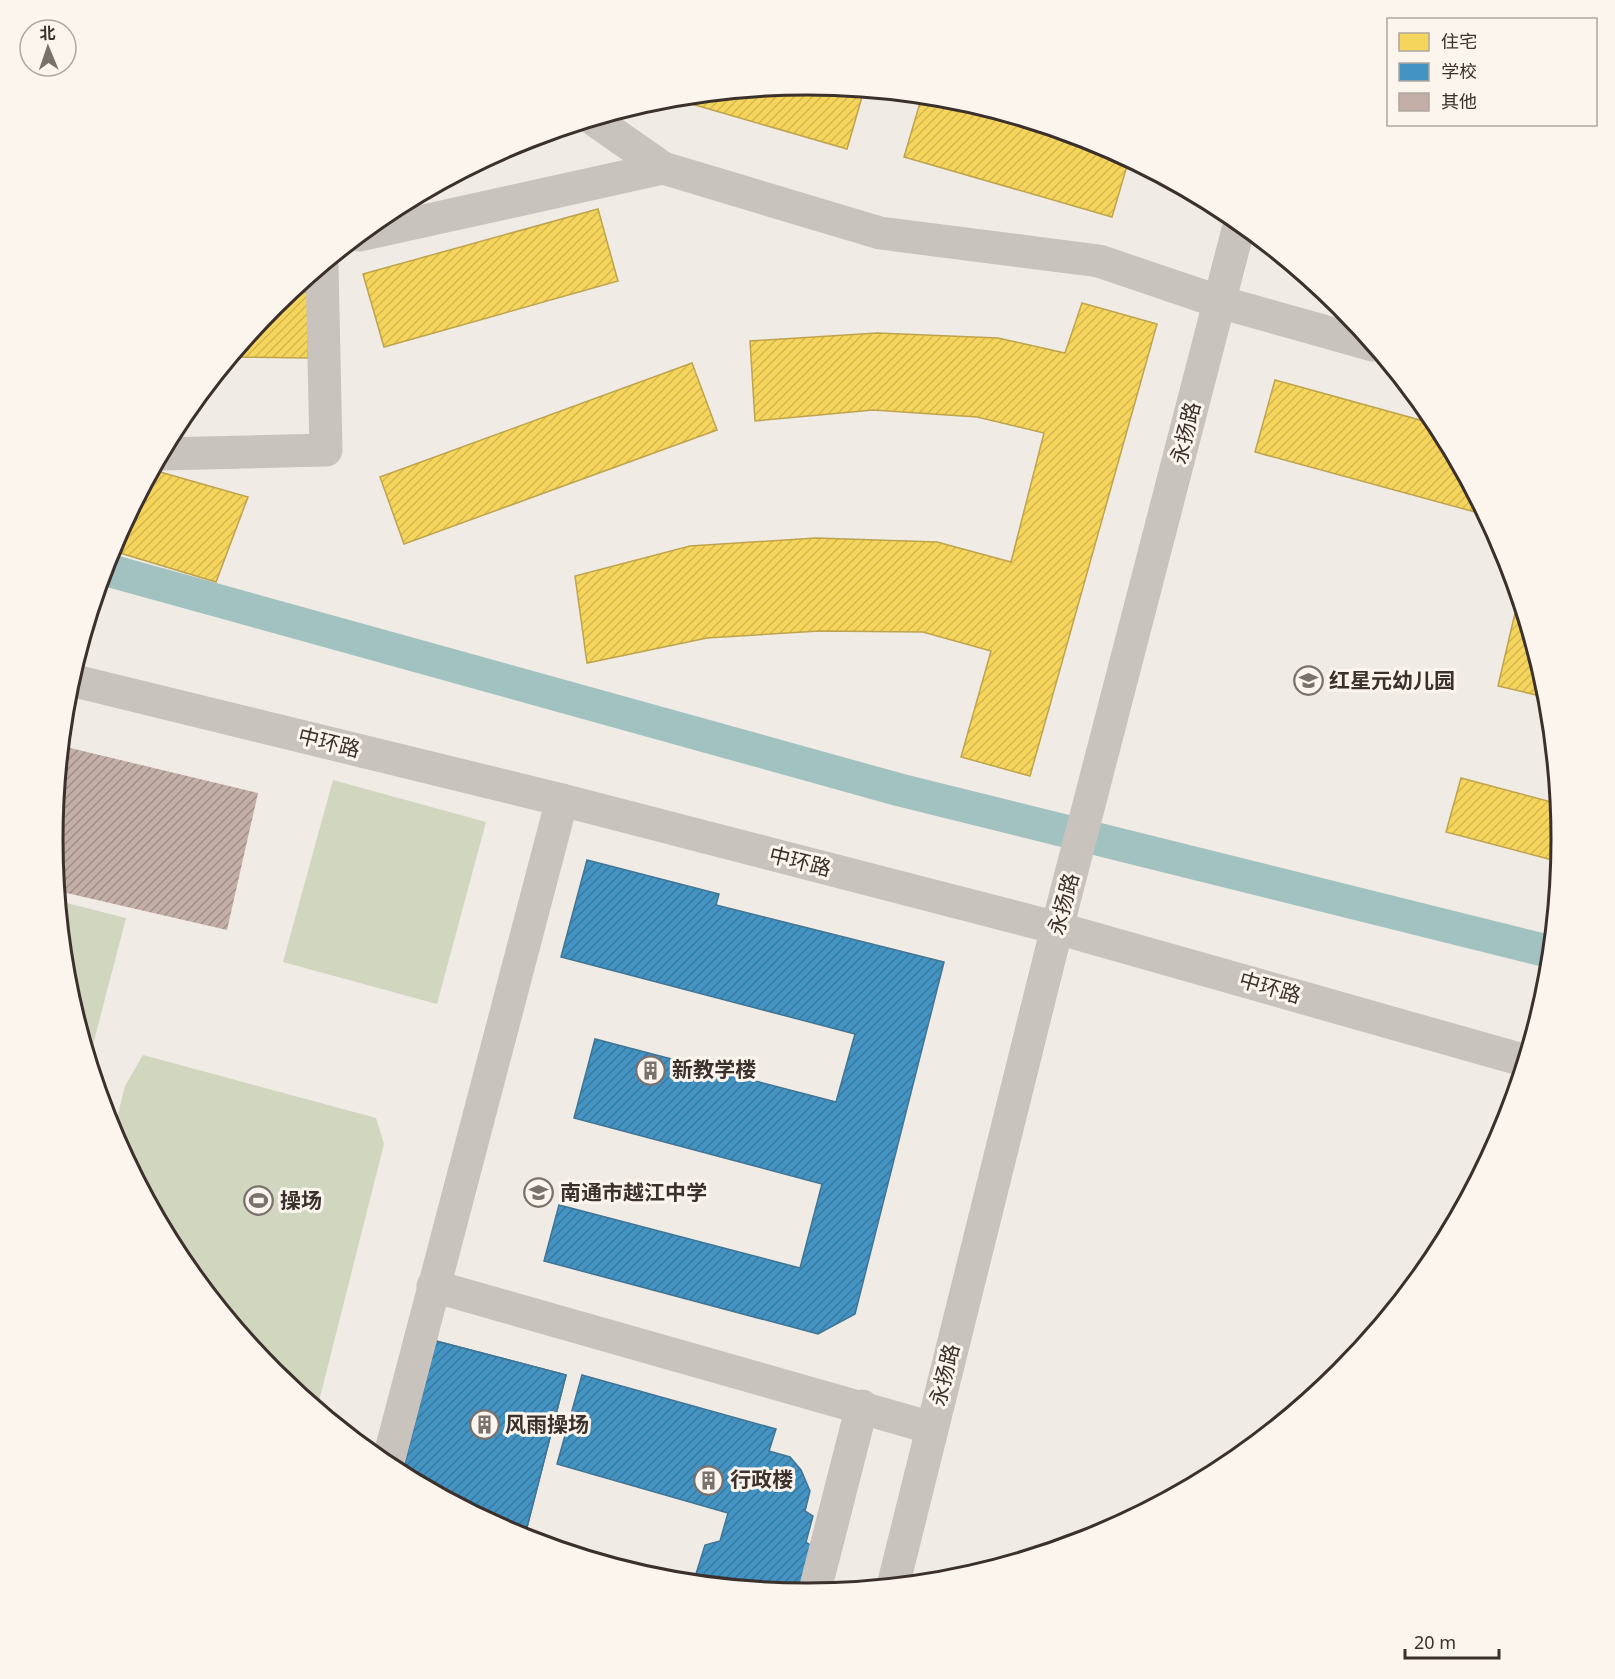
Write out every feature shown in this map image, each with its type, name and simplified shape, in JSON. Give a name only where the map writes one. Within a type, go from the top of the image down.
[{"type":"street","points":[[601,125],[663,168],[880,233],[1099,261],[1220,303],[1360,341]]},
{"type":"street","points":[[379,231],[663,168]]},
{"type":"street","name":"永扬路","points":[[895,1579],[1061,915],[1238,232]]},
{"type":"street","points":[[171,454],[326,450],[322,276]]},
{"type":"street","name":"中环路","points":[[80,682],[562,800],[1061,915],[1518,1059]]},
{"type":"street","points":[[390,1456],[562,800]]},
{"type":"street","points":[[434,1286],[862,1406],[932,1428]]},
{"type":"street","points":[[817,1584],[862,1406]]},
{"type":"green space","points":[[333,780],[486,822],[437,1004],[283,962]]},
{"type":"green space","points":[[66,903],[126,918],[93,1046],[77,985]]},
{"type":"green space","name":"操场","points":[[143,1055],[376,1118],[384,1144],[319,1401],[281,1366],[248,1330],[188,1253],[140,1169],[117,1117],[125,1086]]},
{"type":"building: 住宅","points":[[808,95],[862,97],[847,149],[692,104],[759,97]]},
{"type":"building: 住宅","points":[[920,103],[1000,120],[1047,135],[1127,167],[1112,217],[904,157]]},
{"type":"building: 住宅","points":[[598,209],[618,281],[384,347],[363,274]]},
{"type":"building: 住宅","points":[[304,292],[308,292],[308,358],[241,357],[281,313]]},
{"type":"building: 住宅","points":[[1082,303],[1157,324],[1030,776],[961,757],[991,651],[923,632],[820,631],[707,638],[587,663],[575,576],[690,546],[816,538],[937,542],[1011,562],[1044,433],[977,417],[873,410],[755,421],[750,341],[877,333],[998,338],[1065,353]]},
{"type":"building: 住宅","points":[[692,363],[717,430],[404,544],[380,477]]},
{"type":"building: 住宅","points":[[1275,380],[1423,421],[1452,467],[1476,512],[1255,452]]},
{"type":"building: 住宅","points":[[160,472],[248,497],[216,582],[121,553]]},
{"type":"building: 住宅","points":[[1516,611],[1538,695],[1498,686]]},
{"type":"building: 住宅","points":[[1461,778],[1550,802],[1551,860],[1446,832]]},
{"type":"building: 学校","name":"新教学楼","points":[[587,860],[719,894],[716,905],[944,962],[855,1314],[818,1334],[544,1261],[559,1205],[800,1268],[822,1184],[574,1118],[595,1039],[836,1102],[855,1034],[561,957]]},
{"type":"building: 学校","name":"风雨操场","points":[[436,1341],[566,1375],[527,1528],[478,1507],[404,1465]]},
{"type":"building: 学校","name":"风雨操场","points":[[436,1341],[566,1375],[527,1528],[478,1507],[404,1465]]},
{"type":"building: 学校","name":"行政楼","points":[[582,1375],[776,1429],[769,1451],[790,1457],[801,1470],[810,1491],[805,1511],[813,1516],[806,1542],[820,1552],[806,1584],[695,1576],[705,1545],[720,1541],[728,1513],[557,1464]]},
{"type":"building: 其他","points":[[69,748],[258,793],[227,930],[65,893],[63,840]]},
{"type":"waterway","points":[[114,572],[900,790],[1544,950]]},
{"type":"place","name":"红星元幼儿园","points":[[1308,681]]},
{"type":"place","name":"新教学楼","points":[[651,1070]]},
{"type":"place","name":"南通市越江中学","points":[[539,1193]]},
{"type":"place","name":"操场","points":[[259,1201]]},
{"type":"place","name":"风雨操场","points":[[484,1425]]},
{"type":"place","name":"行政楼","points":[[709,1480]]}]
